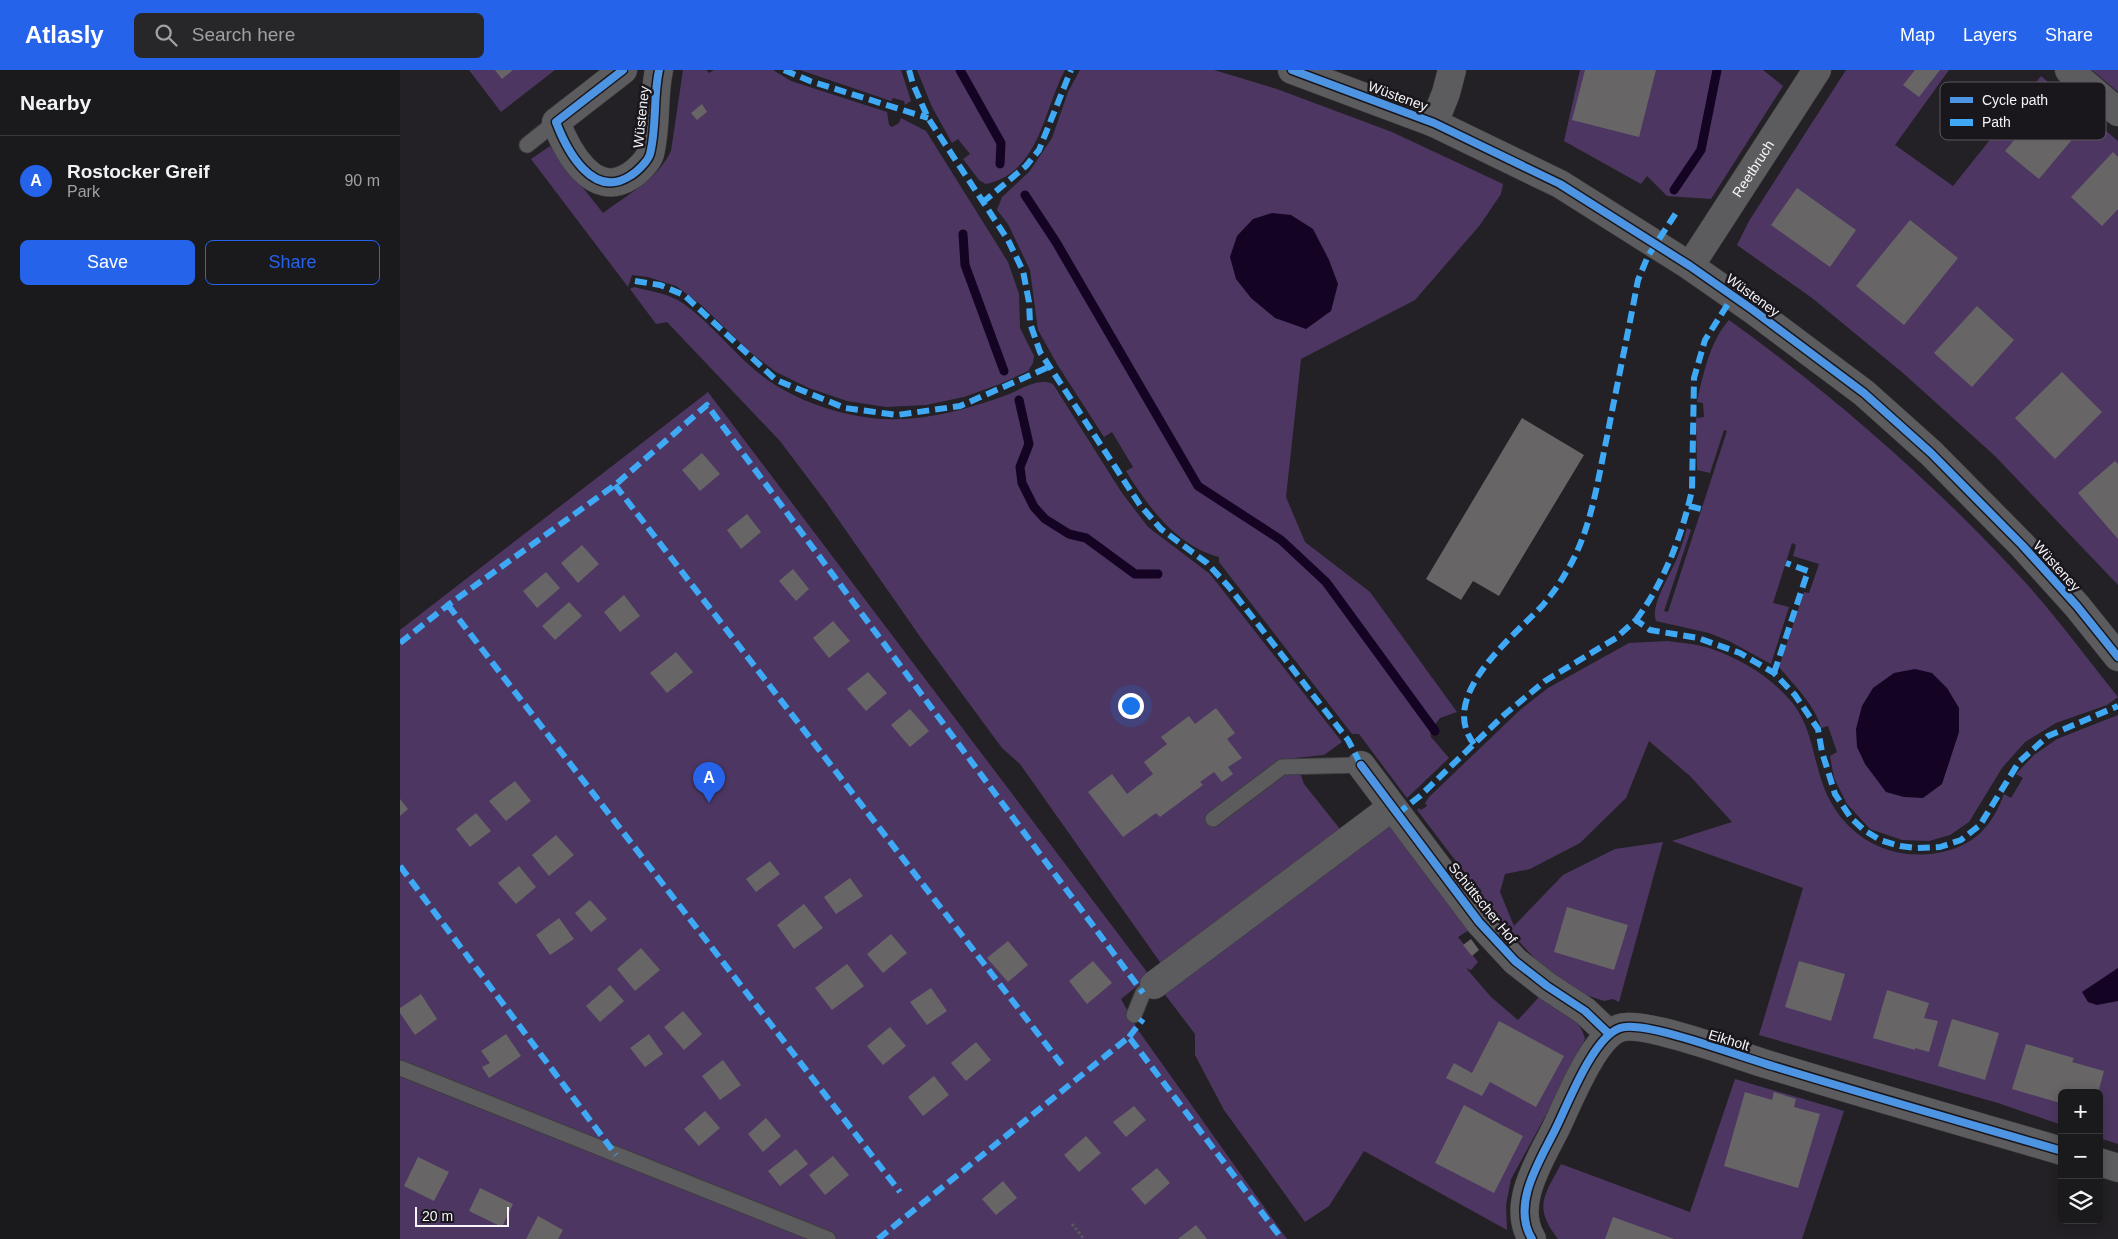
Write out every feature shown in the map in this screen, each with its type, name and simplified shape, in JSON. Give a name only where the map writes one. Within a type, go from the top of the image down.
[{"type":"street","name":"Wüsteney","points":[[622,70],[556,122],[563,140],[575,159],[587,172],[608,184],[623,181],[635,173],[650,156],[656,118],[659,70]]},
{"type":"street","name":"Wüsteney","points":[[1292,70],[1434,123],[1560,184],[1690,266],[1864,393],[1931,453],[2022,545],[2077,606],[2118,657]]},
{"type":"street","points":[[1434,123],[1446,93],[1452,70]]},
{"type":"street","name":"Reetbruch","points":[[1690,266],[1817,70]]},
{"type":"street","points":[[2068,70],[2082,82]]},
{"type":"street","points":[[2106,102],[2118,112]]},
{"type":"street","name":"Schüttscher Hof","points":[[1361,765],[1479,922],[1514,961],[1547,986],[1585,1010],[1608,1033]]},
{"type":"street","points":[[1154,985],[1392,807]]},
{"type":"street","name":"Eikholt","points":[[1608,1033],[1621,1027],[1634,1025],[1666,1033],[2058,1150]]},
{"type":"street","points":[[1532,1239],[1525,1229],[1525,1198],[1538,1165],[1594,1052],[1608,1033]]},
{"type":"street","points":[[2103,1163],[2118,1168]]},
{"type":"lane","points":[[527,144],[556,122]]},
{"type":"lane","points":[[1213,819],[1282,768],[1361,765]]},
{"type":"lane","points":[[1134,1015],[1143,993],[1154,985]]},
{"type":"lane","points":[[400,1068],[828,1239]]},
{"type":"path","points":[[1072,1224],[1084,1239]]},
{"type":"shaded area","points":[[469,70],[555,70],[501,112]]},
{"type":"shaded area","points":[[683,70],[706,70],[709,73],[714,70],[773,70],[791,81],[887,112],[889,125],[892,127],[899,123],[901,118],[926,131],[1008,262],[1019,294],[1020,328],[1034,356],[1033,363],[1028,371],[1000,384],[964,397],[926,405],[886,407],[847,401],[809,388],[776,372],[751,353],[700,304],[676,286],[648,277],[632,275],[628,287],[531,159],[550,146],[603,213],[650,178],[671,151]]},
{"type":"shaded area","points":[[800,70],[901,70],[911,101],[905,105],[904,101],[893,98],[891,101]]},
{"type":"shaded area","points":[[917,70],[1065,70],[1038,138],[1029,153],[1018,167],[1004,177],[986,184],[979,180],[963,159],[970,154],[958,139],[952,143],[932,107]]},
{"type":"shaded area","points":[[1080,70],[1214,70],[1277,89],[1392,132],[1503,184],[1501,194],[1480,225],[1415,300],[1301,359],[1286,497],[1305,542],[1370,592],[1457,712],[1440,718],[1430,731],[1431,737],[1449,758],[1407,798],[1359,734],[1352,734],[1219,562],[1219,557],[1204,552],[1190,544],[1154,511],[1126,471],[1133,467],[1112,432],[1104,437],[1057,364],[1038,330],[1030,270],[1008,224],[997,210],[1002,197],[1029,172],[1052,138],[1068,92]]},
{"type":"shaded area","points":[[1580,70],[1763,70],[1783,86],[1711,199],[1667,196],[1647,176],[1641,184],[1564,141]]},
{"type":"shaded area","points":[[1846,70],[1949,70],[1895,145],[1953,186],[1990,140],[2106,140],[2106,131],[2118,141],[2118,585],[1995,456],[1903,373],[1812,298],[1737,245],[1749,221]]},
{"type":"shaded area","points":[[2092,70],[2118,70],[2118,92]]},
{"type":"shaded area","points":[[2041,76],[2048,82],[2036,82]]},
{"type":"shaded area","points":[[1272,213],[1291,215],[1313,229],[1329,260],[1338,284],[1331,311],[1306,329],[1275,318],[1251,298],[1236,279],[1230,257],[1237,236],[1253,219]]},
{"type":"shaded area","points":[[634,287],[664,294],[681,302],[703,320],[754,369],[784,390],[815,404],[848,414],[888,419],[927,417],[985,402],[1010,394],[1034,383],[1047,382],[1053,384],[1122,493],[1148,527],[1210,574],[1342,742],[1324,755],[1295,758],[1304,784],[1344,834],[1162,965],[1020,764],[1002,748],[921,638],[826,502],[780,441],[667,322],[656,324],[630,289]]},
{"type":"shaded area","points":[[1729,320],[1769,349],[1846,411],[1956,511],[2025,582],[2061,624],[2118,697],[2107,705],[2056,723],[2025,742],[2002,768],[1969,822],[1950,835],[1929,841],[1902,840],[1870,829],[1847,804],[1834,778],[1830,756],[1837,752],[1828,726],[1821,728],[1809,703],[1779,667],[1804,592],[1809,593],[1819,564],[1793,556],[1796,545],[1792,543],[1773,603],[1789,607],[1771,664],[1729,641],[1709,633],[1656,621],[1655,614],[1658,598],[1677,558],[1687,528],[1691,530],[1664,611],[1668,612],[1727,431],[1724,430],[1710,473],[1697,470],[1696,418],[1704,417],[1703,403],[1697,402],[1712,348],[1722,328]]},
{"type":"shaded area","points":[[708,392],[1150,976],[1121,999],[1138,1030],[1287,1239],[400,1239],[400,630]]},
{"type":"shaded area","points":[[1668,641],[1704,647],[1731,657],[1752,668],[1772,682],[1789,699],[1802,717],[1810,737],[1821,779],[1828,797],[1838,814],[1850,828],[1865,839],[1898,853],[1917,855],[1937,853],[1961,846],[1971,840],[1987,826],[2004,794],[2011,798],[2023,778],[2016,774],[2034,755],[2057,739],[2118,715],[2118,1144],[2103,1139],[2103,1089],[2058,1089],[2058,1124],[1998,1103],[1759,1035],[1803,888],[1672,841],[1732,822],[1690,776],[1649,741],[1626,798],[1580,843],[1530,869],[1505,874],[1500,892],[1514,926],[1563,875],[1615,849],[1663,842],[1619,1002],[1613,999],[1604,1001],[1586,995],[1541,965],[1508,930],[1417,810],[1427,806],[1425,803],[1429,797],[1520,710],[1548,688],[1629,643]]},
{"type":"shaded area","points":[[1915,669],[1932,673],[1947,688],[1959,708],[1959,732],[1942,784],[1923,798],[1904,797],[1886,792],[1865,764],[1857,747],[1856,729],[1862,706],[1873,688],[1894,673]]},
{"type":"shaded area","points":[[1384,824],[1391,826],[1472,928],[1458,937],[1478,962],[1471,970],[1466,968],[1491,997],[1518,1020],[1539,997],[1572,1017],[1577,1022],[1585,1038],[1581,1051],[1511,1179],[1506,1205],[1507,1230],[1364,1151],[1329,1206],[1305,1222],[1224,1110],[1195,1055],[1195,1034],[1160,988]]},
{"type":"shaded area","points":[[2118,968],[2118,1001],[2097,1005],[2088,1002],[2082,992]]},
{"type":"shaded area","points":[[1735,1079],[1844,1111],[1802,1239],[1558,1239],[1550,1228],[1543,1210],[1546,1193],[1561,1164],[1690,1212]]},
{"type":"building","points":[[495,70],[513,70],[502,79]]},
{"type":"building","points":[[1585,70],[1656,70],[1639,137],[1572,120]]},
{"type":"building","points":[[1915,70],[1940,70],[1919,97],[1903,85]]},
{"type":"building","points":[[702,104],[707,112],[697,120],[691,113]]},
{"type":"building","points":[[2014,140],[2072,140],[2039,179],[2005,151]]},
{"type":"building","points":[[2113,152],[2118,157],[2118,209],[2102,226],[2071,197]]},
{"type":"building","points":[[1797,188],[1856,230],[1830,267],[1771,225]]},
{"type":"building","points":[[1910,220],[1958,258],[1904,325],[1856,286]]},
{"type":"building","points":[[1977,306],[2014,340],[1972,387],[1934,353]]},
{"type":"building","points":[[2062,372],[2102,412],[2055,459],[2015,418]]},
{"type":"building","points":[[1522,418],[1584,455],[1499,596],[1473,581],[1461,600],[1426,579]]},
{"type":"building","points":[[702,453],[720,474],[700,491],[682,470]]},
{"type":"building","points":[[2115,461],[2118,464],[2118,539],[2078,493]]},
{"type":"building","points":[[747,514],[761,532],[741,549],[727,530]]},
{"type":"building","points":[[582,545],[599,564],[578,583],[561,563]]},
{"type":"building","points":[[793,569],[809,589],[796,601],[779,581]]},
{"type":"building","points":[[546,572],[560,588],[537,608],[523,591]]},
{"type":"building","points":[[624,595],[640,616],[620,632],[604,612]]},
{"type":"building","points":[[569,602],[582,616],[555,640],[542,626]]},
{"type":"building","points":[[833,621],[850,641],[829,658],[813,638]]},
{"type":"building","points":[[676,652],[693,672],[667,693],[650,673]]},
{"type":"building","points":[[868,672],[887,693],[866,711],[847,689]]},
{"type":"building","points":[[1216,708],[1235,733],[1227,739],[1242,758],[1228,767],[1233,774],[1222,782],[1214,772],[1200,782],[1203,785],[1160,817],[1156,813],[1123,837],[1088,792],[1112,774],[1127,794],[1153,774],[1144,762],[1167,744],[1161,737],[1189,716],[1195,724]]},
{"type":"building","points":[[910,709],[929,731],[910,747],[891,725]]},
{"type":"building","points":[[515,781],[531,801],[506,821],[489,801]]},
{"type":"building","points":[[400,799],[408,809],[400,816]]},
{"type":"building","points":[[476,813],[491,831],[470,847],[456,829]]},
{"type":"building","points":[[556,835],[574,855],[549,876],[532,855]]},
{"type":"building","points":[[770,861],[780,874],[756,892],[746,879]]},
{"type":"building","points":[[519,866],[536,887],[516,904],[498,883]]},
{"type":"building","points":[[850,878],[863,896],[836,914],[824,897]]},
{"type":"building","points":[[590,900],[607,919],[591,932],[575,913]]},
{"type":"building","points":[[804,904],[823,928],[794,949],[777,925]]},
{"type":"building","points":[[1567,907],[1628,925],[1614,970],[1554,952]]},
{"type":"building","points":[[559,918],[574,939],[550,955],[536,935]]},
{"type":"building","points":[[891,934],[907,953],[883,973],[867,954]]},
{"type":"building","points":[[1471,939],[1479,950],[1472,956],[1463,945]]},
{"type":"building","points":[[1008,941],[1028,965],[1008,982],[987,958]]},
{"type":"building","points":[[641,948],[660,970],[635,991],[617,969]]},
{"type":"building","points":[[1093,961],[1112,983],[1087,1004],[1069,981]]},
{"type":"building","points":[[1799,961],[1845,974],[1831,1021],[1785,1007]]},
{"type":"building","points":[[847,964],[864,986],[832,1010],[815,988]]},
{"type":"building","points":[[610,985],[624,1001],[600,1022],[586,1006]]},
{"type":"building","points":[[931,988],[947,1011],[927,1025],[910,1002]]},
{"type":"building","points":[[1887,990],[1929,1003],[1924,1018],[1938,1021],[1929,1052],[1873,1038]]},
{"type":"building","points":[[421,994],[437,1019],[415,1035],[400,1013],[400,1008]]},
{"type":"building","points":[[683,1011],[702,1034],[684,1050],[664,1027]]},
{"type":"building","points":[[1952,1019],[1999,1033],[1985,1080],[1938,1066]]},
{"type":"building","points":[[1499,1021],[1564,1056],[1536,1107],[1490,1082],[1482,1096],[1446,1078],[1454,1063],[1472,1073]]},
{"type":"building","points":[[890,1027],[906,1046],[883,1065],[867,1046]]},
{"type":"building","points":[[506,1034],[521,1056],[489,1078],[482,1067],[490,1063],[481,1051]]},
{"type":"building","points":[[649,1034],[663,1054],[645,1067],[630,1048]]},
{"type":"building","points":[[976,1042],[991,1060],[966,1081],[951,1063]]},
{"type":"building","points":[[2026,1044],[2074,1058],[2072,1062],[2104,1071],[2099,1089],[2058,1089],[2058,1102],[2012,1089]]},
{"type":"building","points":[[723,1060],[741,1085],[720,1100],[702,1076]]},
{"type":"building","points":[[934,1076],[949,1095],[923,1116],[908,1097]]},
{"type":"building","points":[[1745,1092],[1772,1100],[1774,1092],[1796,1099],[1794,1107],[1820,1114],[1798,1188],[1724,1166]]},
{"type":"building","points":[[1464,1105],[1523,1136],[1494,1193],[1435,1163]]},
{"type":"building","points":[[1134,1106],[1146,1120],[1126,1137],[1113,1122]]},
{"type":"building","points":[[705,1111],[720,1128],[699,1146],[684,1129]]},
{"type":"building","points":[[766,1118],[781,1136],[763,1152],[748,1134]]},
{"type":"building","points":[[1086,1136],[1101,1153],[1079,1172],[1064,1155]]},
{"type":"building","points":[[796,1149],[808,1164],[780,1186],[768,1171]]},
{"type":"building","points":[[833,1156],[849,1175],[825,1195],[809,1175]]},
{"type":"building","points":[[418,1157],[449,1172],[434,1201],[404,1186]]},
{"type":"building","points":[[1157,1168],[1170,1183],[1145,1205],[1131,1189]]},
{"type":"building","points":[[1003,1181],[1017,1198],[996,1215],[982,1199]]},
{"type":"building","points":[[480,1188],[513,1204],[502,1227],[469,1211]]},
{"type":"building","points":[[538,1216],[563,1230],[558,1239],[526,1239]]},
{"type":"building","points":[[1613,1217],[1674,1239],[1605,1239]]},
{"type":"building","points":[[1196,1225],[1207,1239],[1178,1239]]},
{"type":"waterway","points":[[960,70],[1001,143],[1000,164]]},
{"type":"waterway","points":[[1674,190],[1701,150],[1717,70]]},
{"type":"waterway","points":[[1025,195],[1056,242],[1198,486],[1281,540],[1326,582],[1435,731]]},
{"type":"waterway","points":[[963,234],[965,265],[1004,371]]},
{"type":"waterway","points":[[1019,400],[1029,444],[1020,467],[1022,483],[1034,507],[1045,519],[1069,534],[1086,538],[1135,574],[1158,574]]},
{"type":"marked path","points":[[784,70],[810,81],[928,118]]},
{"type":"marked path","points":[[909,70],[928,118],[1008,240],[1023,271],[1029,302],[1030,323],[1040,352],[1140,505],[1161,529],[1207,563],[1229,587],[1348,740],[1361,765]]},
{"type":"marked path","points":[[982,203],[1026,166],[1039,150],[1071,70]]},
{"type":"marked path","points":[[1474,744],[1465,726],[1465,707],[1472,687],[1498,650],[1552,594],[1574,558],[1581,542],[1596,490],[1638,280],[1648,256],[1676,213]]},
{"type":"marked path","points":[[635,281],[660,285],[684,295],[776,380],[845,408],[897,415],[960,406],[1051,366]]},
{"type":"marked path","points":[[1636,620],[1655,590],[1671,558],[1683,524],[1692,490],[1694,378],[1705,340],[1733,296]]},
{"type":"marked path","points":[[400,643],[448,605],[615,485],[707,405],[1143,993]]},
{"type":"marked path","points":[[615,485],[1062,1065]]},
{"type":"marked path","points":[[1689,506],[1701,509]]},
{"type":"marked path","points":[[1774,673],[1808,571],[1786,563]]},
{"type":"marked path","points":[[448,605],[900,1192]]},
{"type":"marked path","points":[[1397,814],[1420,796],[1504,715],[1545,681],[1616,638],[1636,620],[1650,630],[1698,638],[1740,653],[1774,673],[1795,695],[1818,729],[1822,752],[1835,794],[1851,818],[1864,830],[1880,840],[1900,846],[1916,848],[1940,847],[1961,840],[1980,825],[2019,762],[2048,736],[2118,706]]},
{"type":"marked path","points":[[400,866],[616,1155]]},
{"type":"marked path","points":[[1129,1037],[1143,1019]]},
{"type":"marked path","points":[[878,1239],[1129,1037],[1282,1239]]},
{"type":"cycle path","points":[[623,70],[556,122],[574,158],[583,169],[593,177],[604,182],[617,182],[630,176],[649,157],[654,133],[659,70]]},
{"type":"cycle path","points":[[1292,70],[1434,123],[1560,184],[1690,266],[1753,310],[1864,393],[1931,453],[2022,545],[2077,606],[2118,657]]},
{"type":"cycle path","points":[[1361,765],[1479,922],[1515,961],[1547,986],[1585,1011],[1608,1033]]},
{"type":"cycle path","points":[[1532,1239],[1526,1226],[1524,1212],[1526,1198],[1535,1170],[1591,1057],[1600,1044],[1610,1034],[1620,1028],[1650,1029],[1672,1034],[1762,1063],[2058,1150]]},
{"type":"place","name":"Rostocker Greif","points":[[709,803]]}]
